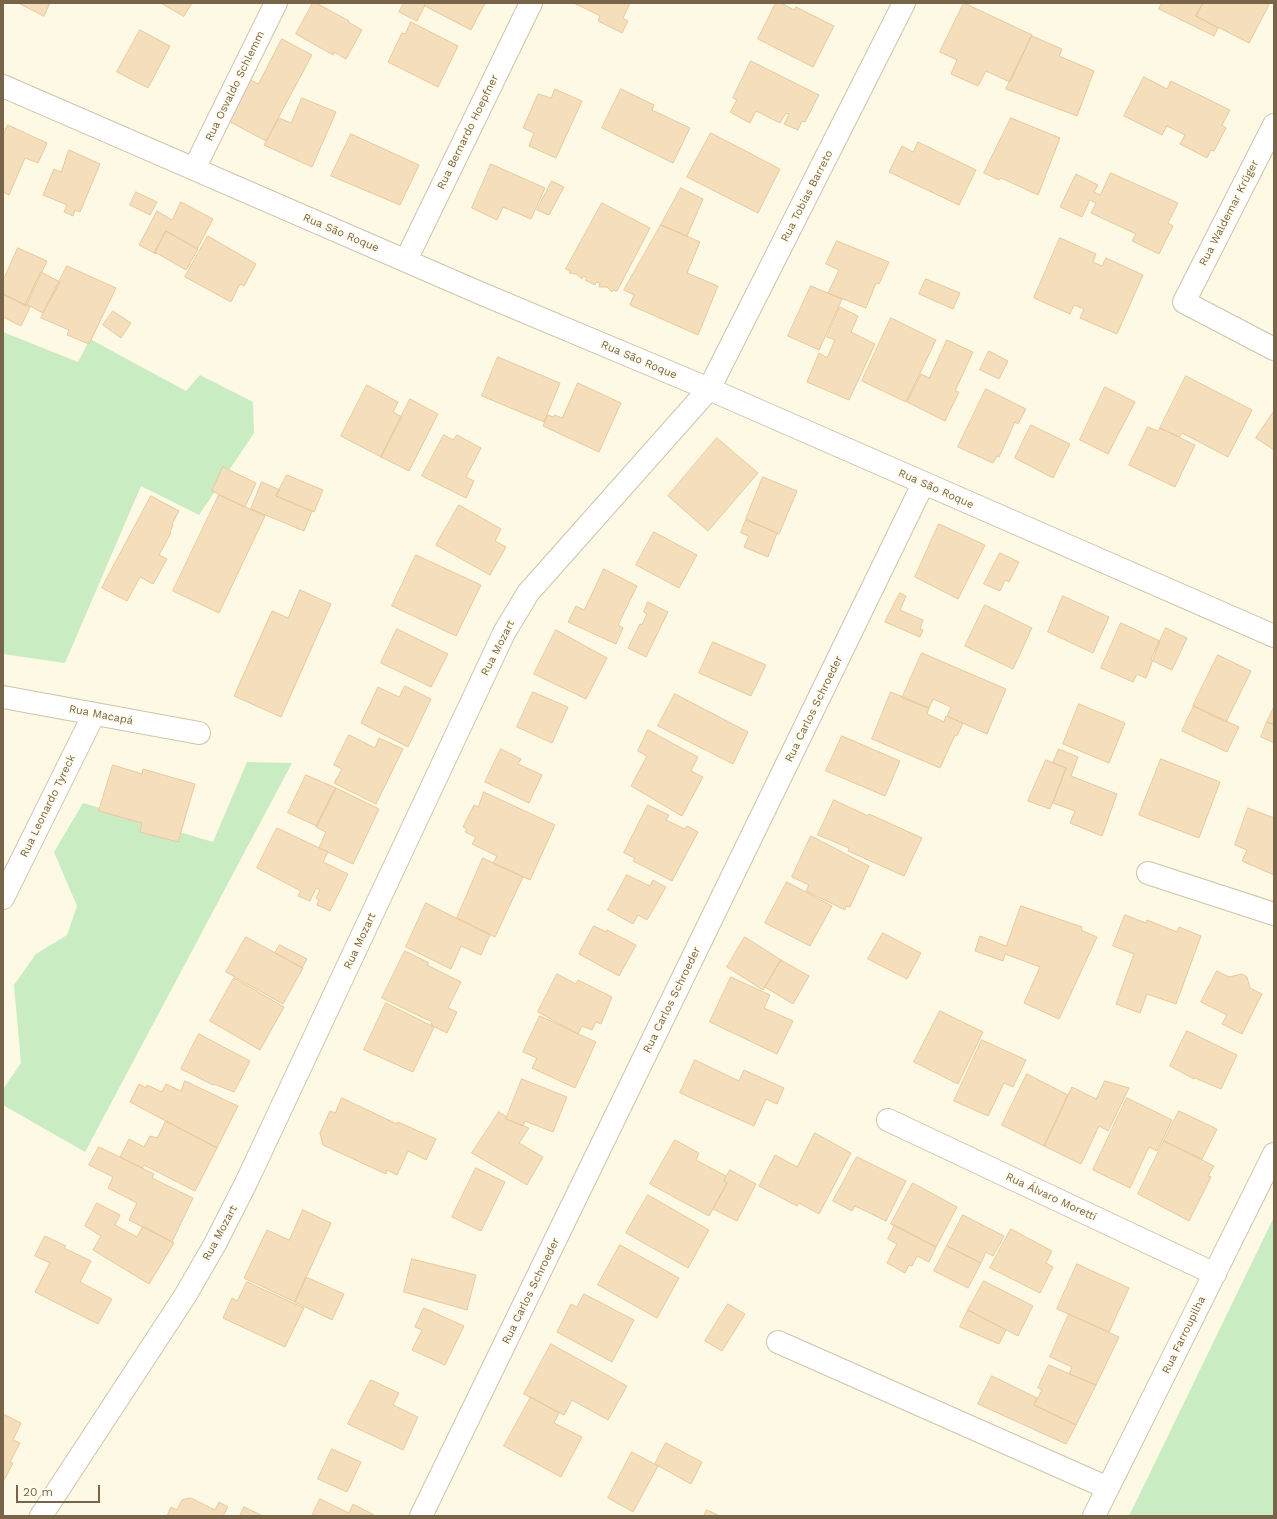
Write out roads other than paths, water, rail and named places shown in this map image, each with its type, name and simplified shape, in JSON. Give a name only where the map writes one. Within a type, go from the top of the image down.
[{"type":"street","name":"Rua Osvaldo Schlemm","points":[[194,169],[276,3]]},
{"type":"street","name":"Rua Bernardo Hoepfner","points":[[406,260],[531,3]]},
{"type":"street","name":"Rua Tobias Barreto","points":[[709,389],[904,3]]},
{"type":"street","name":"Rua São Roque","points":[[3,86],[709,389],[923,484],[1274,636]]},
{"type":"street","name":"Rua Waldemar Krüger","points":[[1274,124],[1184,302],[1274,349]]},
{"type":"street","name":"Rua Mozart","points":[[41,1516],[185,1296],[216,1244],[504,633],[528,593],[709,389]]},
{"type":"street","name":"Rua Carlos Schroeder","points":[[421,1516],[923,484]]},
{"type":"street","name":"Rua Macapá","points":[[3,697],[199,733]]},
{"type":"street","name":"Rua Leonardo Tyreck","points":[[3,898],[94,714]]},
{"type":"street","points":[[1148,873],[1274,914]]},
{"type":"street","name":"Rua Álvaro Moretti","points":[[888,1120],[1214,1274]]},
{"type":"street","name":"Rua Farroupilha","points":[[1094,1516],[1274,1154]]},
{"type":"street","points":[[778,1342],[1108,1488]]}]
